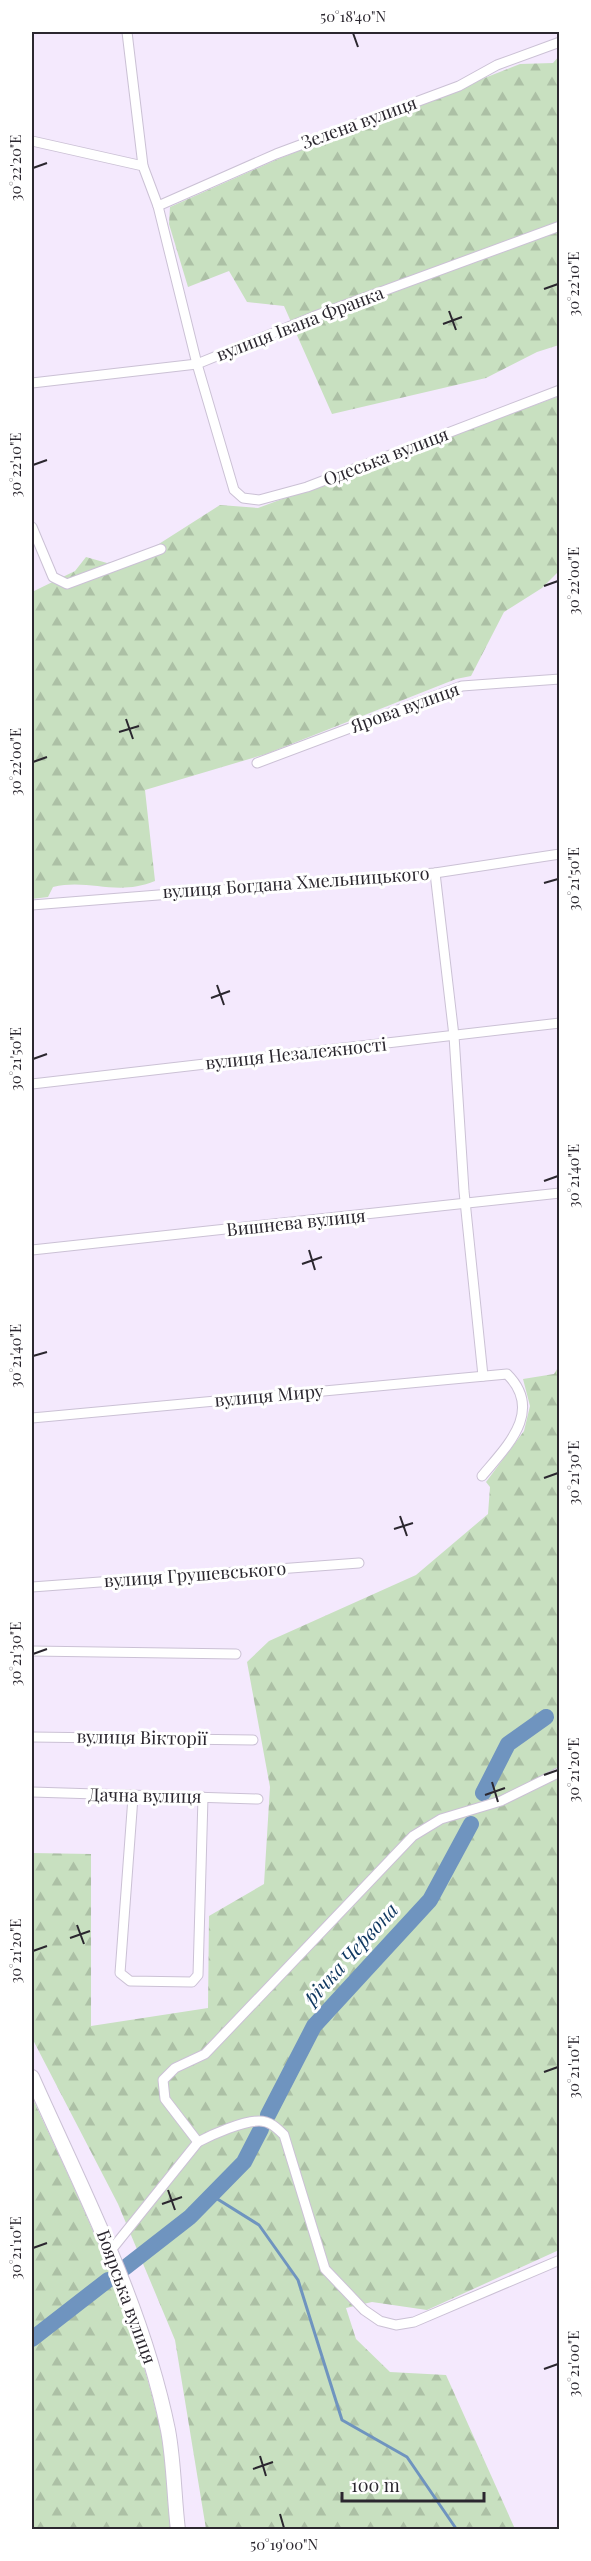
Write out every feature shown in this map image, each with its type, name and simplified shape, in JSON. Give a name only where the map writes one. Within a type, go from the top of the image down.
[{"type":"street","points":[[126,32],[142,166],[158,206],[197,364]]},
{"type":"street","name":"Зелена вулиця","points":[[158,206],[276,154],[459,86],[497,65],[560,42]]},
{"type":"street","points":[[32,141],[142,166]]},
{"type":"street","name":"вулиця Івана Франка","points":[[32,383],[197,364],[315,316],[560,226]]},
{"type":"street","name":"Одеська вулиця","points":[[197,364],[234,490],[243,498],[259,500],[307,487],[359,468],[560,390]]},
{"type":"street","points":[[32,527],[53,578],[67,584],[161,549]]},
{"type":"street","name":"Ярова вулиця","points":[[257,763],[462,686],[560,680]]},
{"type":"street","name":"вулиця Богдана Хмельницького","points":[[32,905],[435,873],[560,854]]},
{"type":"street","points":[[435,873],[454,1036],[466,1205],[483,1376]]},
{"type":"street","name":"вулиця Незалежності","points":[[32,1083],[560,1023]]},
{"type":"street","name":"Вишнева вулиця","points":[[32,1250],[560,1194]]},
{"type":"street","name":"вулиця Миру","points":[[32,1418],[507,1374],[517,1384],[523,1407],[521,1417],[516,1436],[482,1476]]},
{"type":"street","name":"вулиця Грушевського","points":[[32,1587],[359,1563]]},
{"type":"street","points":[[32,1651],[236,1654]]},
{"type":"street","name":"вулиця Вікторії","points":[[32,1737],[253,1740]]},
{"type":"street","points":[[198,2142],[165,2099],[163,2080],[175,2068],[205,2054],[412,1836],[441,1819],[501,1801],[560,1772]]},
{"type":"street","name":"Дачна вулиця","points":[[32,1792],[133,1797],[258,1799]]},
{"type":"street","points":[[133,1797],[120,1973],[130,1981],[192,1982],[198,1975],[203,1797]]},
{"type":"street","name":"Боярська вулиця","points":[[32,2077],[112,2249],[147,2346],[168,2431],[178,2529]]},
{"type":"street","points":[[112,2249],[198,2142],[212,2134],[259,2121],[273,2124],[284,2135],[325,2269],[364,2310],[381,2321],[396,2325],[414,2322],[560,2260]]},
{"type":"green space","points":[[559,56],[559,345],[537,352],[486,378],[332,414],[284,306],[247,302],[229,271],[188,287],[169,224],[170,207],[278,159],[520,64],[553,63]]},
{"type":"green space","points":[[559,396],[559,571],[542,588],[504,612],[471,676],[456,679],[266,754],[145,790],[155,881],[115,888],[66,885],[53,887],[48,897],[32,899],[32,592],[75,571],[86,557],[107,563],[140,556],[220,505],[258,508]]},
{"type":"green space","points":[[559,1366],[559,2250],[427,2310],[372,2302],[346,2308],[356,2339],[390,2372],[446,2375],[515,2529],[206,2529],[175,2340],[118,2204],[32,2038],[32,1853],[91,1854],[91,2026],[208,2008],[209,1916],[264,1884],[270,1787],[247,1662],[269,1641],[416,1575],[488,1514],[490,1487],[486,1482],[524,1431],[530,1406],[523,1379],[554,1374]]},
{"type":"green space","points":[[32,2097],[93,2230],[129,2321],[157,2414],[174,2504],[173,2529],[32,2529]]},
{"type":"waterway","points":[[483,1793],[508,1744],[546,1717]]},
{"type":"waterway","name":"річка Червона","points":[[268,2115],[314,2026],[430,1900],[471,1824]]},
{"type":"waterway","points":[[122,2270],[190,2217],[244,2162],[261,2129]]},
{"type":"waterway","points":[[211,2195],[259,2225],[298,2280],[342,2420],[407,2457],[457,2530]]},
{"type":"waterway","name":"річка Червона","points":[[32,2339],[108,2280]]}]
